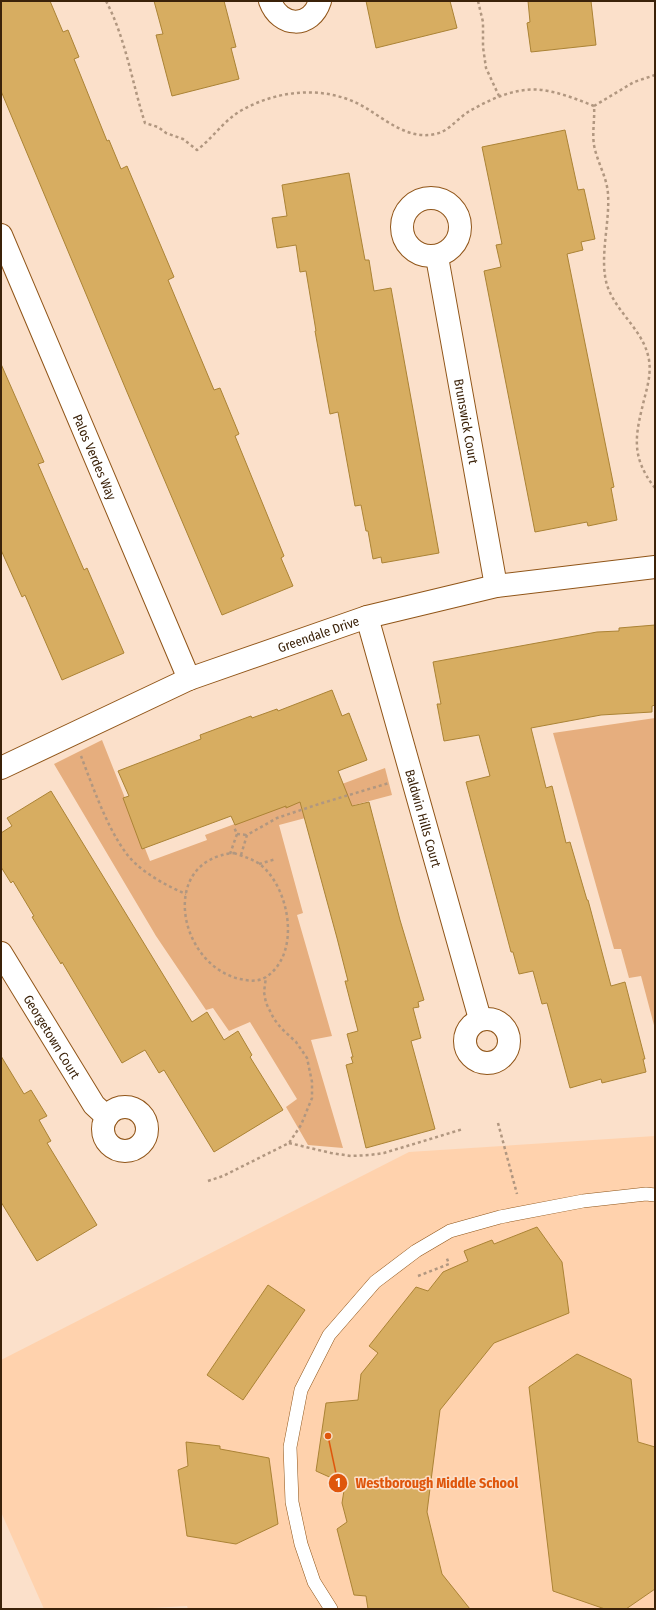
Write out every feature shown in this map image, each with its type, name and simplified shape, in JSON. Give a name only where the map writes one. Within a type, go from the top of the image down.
[{"type":"street","points":[[270,1],[274,10],[281,18],[290,21],[300,21],[309,18],[316,11],[320,1]]},
{"type":"street","name":"Palos Verdes Way","points":[[1,235],[189,679]]},
{"type":"street","name":"Brunswick Court","points":[[437,257],[496,586]]},
{"type":"street","name":"Greendale Drive","points":[[1,768],[189,679],[367,617],[496,586],[655,567]]},
{"type":"street","name":"Baldwin Hills Court","points":[[367,617],[480,1019]]},
{"type":"street","name":"Georgetown Court","points":[[1,953],[94,1106],[107,1117]]},
{"type":"lane","points":[[332,1609],[314,1582],[301,1544],[292,1502],[290,1446],[301,1390],[329,1335],[375,1282],[416,1250],[450,1231],[500,1217],[583,1201],[646,1194],[655,1195]]},
{"type":"path","points":[[106,1],[118,26],[133,86],[146,123],[158,127],[166,133],[182,139],[197,150],[208,142],[229,118],[242,110],[258,102],[290,93],[322,92],[335,95],[352,100],[401,130],[435,134],[445,130],[467,113],[499,96],[532,90],[547,91],[594,106],[634,82],[655,75]]},
{"type":"path","points":[[478,1],[483,22],[483,47],[486,68],[499,96]]},
{"type":"path","points":[[594,106],[594,145],[606,181],[608,196],[604,275],[611,297],[637,331],[644,345],[649,361],[647,389],[636,440],[642,467],[648,479],[655,488]]},
{"type":"path","points":[[80,754],[98,800],[119,843],[136,864],[170,888],[186,894]]},
{"type":"path","points":[[237,834],[247,835],[277,818],[392,782]]},
{"type":"path","points":[[230,854],[237,834],[234,827]]},
{"type":"path","points":[[241,856],[247,835]]},
{"type":"path","points":[[234,853],[250,858],[259,864],[280,892],[286,910],[288,944],[273,972],[261,980],[248,980],[232,977],[206,959],[195,946],[185,914],[186,894],[195,872],[221,855],[234,853]]},
{"type":"path","points":[[259,864],[276,859]]},
{"type":"path","points":[[208,1181],[223,1176],[288,1142],[295,1136],[312,1098],[310,1068],[303,1051],[281,1028],[269,1011],[264,992],[266,977]]},
{"type":"path","points":[[498,1123],[518,1198]]},
{"type":"path","points":[[288,1142],[331,1153],[351,1156],[370,1155],[384,1153],[463,1129]]},
{"type":"path","points":[[414,1278],[448,1264]]},
{"type":"shaded area","points":[[655,718],[655,1029],[641,976],[629,978],[621,949],[614,949],[553,733]]},
{"type":"shaded area","points":[[102,740],[150,861],[207,840],[205,835],[385,768],[392,795],[279,825],[303,913],[297,915],[332,1036],[311,1040],[343,1148],[308,1145],[286,1107],[297,1099],[250,1022],[229,1031],[213,1008],[206,1010],[156,936],[54,764]]},
{"type":"shaded area","points":[[655,1136],[655,1609],[188,1609],[187,1606],[135,1609],[44,1609],[1,1512],[1,1360],[409,1152]]},
{"type":"building","points":[[1,1],[50,1],[63,32],[68,30],[79,57],[74,59],[107,141],[109,140],[121,169],[127,166],[174,277],[168,280],[214,390],[220,388],[239,434],[235,436],[284,556],[281,558],[293,586],[222,615],[1,91]]},
{"type":"building","points":[[154,1],[224,1],[236,47],[231,48],[239,79],[172,96],[156,35],[163,34]]},
{"type":"building","points":[[366,1],[450,1],[457,28],[376,48]]},
{"type":"building","points":[[528,1],[591,1],[596,45],[531,52],[527,23],[530,22]]},
{"type":"building","points":[[565,130],[578,190],[584,189],[595,239],[581,242],[583,250],[567,254],[614,487],[611,488],[617,520],[588,526],[587,522],[535,532],[484,271],[501,267],[496,245],[502,244],[482,147]]},
{"type":"building","points":[[349,173],[365,260],[369,260],[374,291],[391,288],[439,553],[382,563],[381,557],[373,559],[361,505],[355,506],[338,412],[330,414],[306,271],[300,272],[296,245],[277,248],[272,218],[287,216],[282,185]]},
{"type":"building","points":[[1,364],[44,462],[38,464],[84,570],[87,568],[124,653],[62,680],[25,595],[22,597],[1,550]]},
{"type":"building","points":[[655,625],[655,705],[652,706],[652,712],[601,715],[531,728],[546,788],[552,786],[566,843],[570,842],[588,900],[611,986],[625,982],[645,1059],[643,1059],[646,1072],[602,1083],[601,1079],[570,1088],[547,1003],[542,1004],[533,971],[519,974],[513,952],[511,952],[466,782],[490,776],[479,735],[444,741],[437,704],[441,704],[433,662],[597,632],[619,631],[619,628]]},
{"type":"building","points":[[332,690],[342,716],[349,713],[367,760],[338,771],[352,806],[369,802],[400,920],[424,1000],[418,1002],[419,1007],[413,1008],[421,1038],[411,1041],[435,1129],[366,1148],[346,1065],[353,1063],[351,1057],[353,1057],[347,1034],[358,1031],[345,981],[348,981],[300,802],[235,825],[231,816],[142,849],[123,798],[129,796],[118,771],[201,739],[200,735],[251,716],[252,718],[277,709],[278,711]]},
{"type":"building","points":[[51,791],[192,1022],[207,1012],[224,1040],[238,1031],[252,1055],[250,1057],[283,1110],[214,1152],[164,1070],[159,1073],[145,1050],[122,1063],[62,962],[61,964],[32,917],[34,916],[13,881],[11,883],[1,867],[1,833],[12,826],[7,818]]},
{"type":"building","points":[[1,1056],[24,1094],[31,1090],[47,1116],[39,1120],[51,1141],[47,1143],[97,1225],[37,1261],[1,1202]]},
{"type":"building","points":[[537,1227],[562,1262],[569,1313],[494,1343],[440,1410],[427,1512],[442,1574],[470,1609],[368,1609],[366,1596],[354,1595],[337,1529],[347,1522],[342,1503],[345,1484],[316,1471],[326,1403],[358,1400],[361,1374],[378,1353],[369,1346],[416,1287],[428,1291],[443,1272],[468,1261],[464,1251],[492,1240],[494,1244]]},
{"type":"building","points":[[268,1285],[305,1310],[243,1400],[207,1375]]},
{"type":"building","points":[[577,1354],[631,1379],[638,1442],[655,1447],[655,1589],[626,1609],[605,1609],[553,1591],[529,1387]]},
{"type":"building","points":[[186,1442],[220,1446],[220,1449],[269,1458],[278,1524],[236,1544],[187,1536],[178,1470],[188,1466]]},
{"type":"place","name":"Westborough Middle School","points":[[328,1436]]}]
